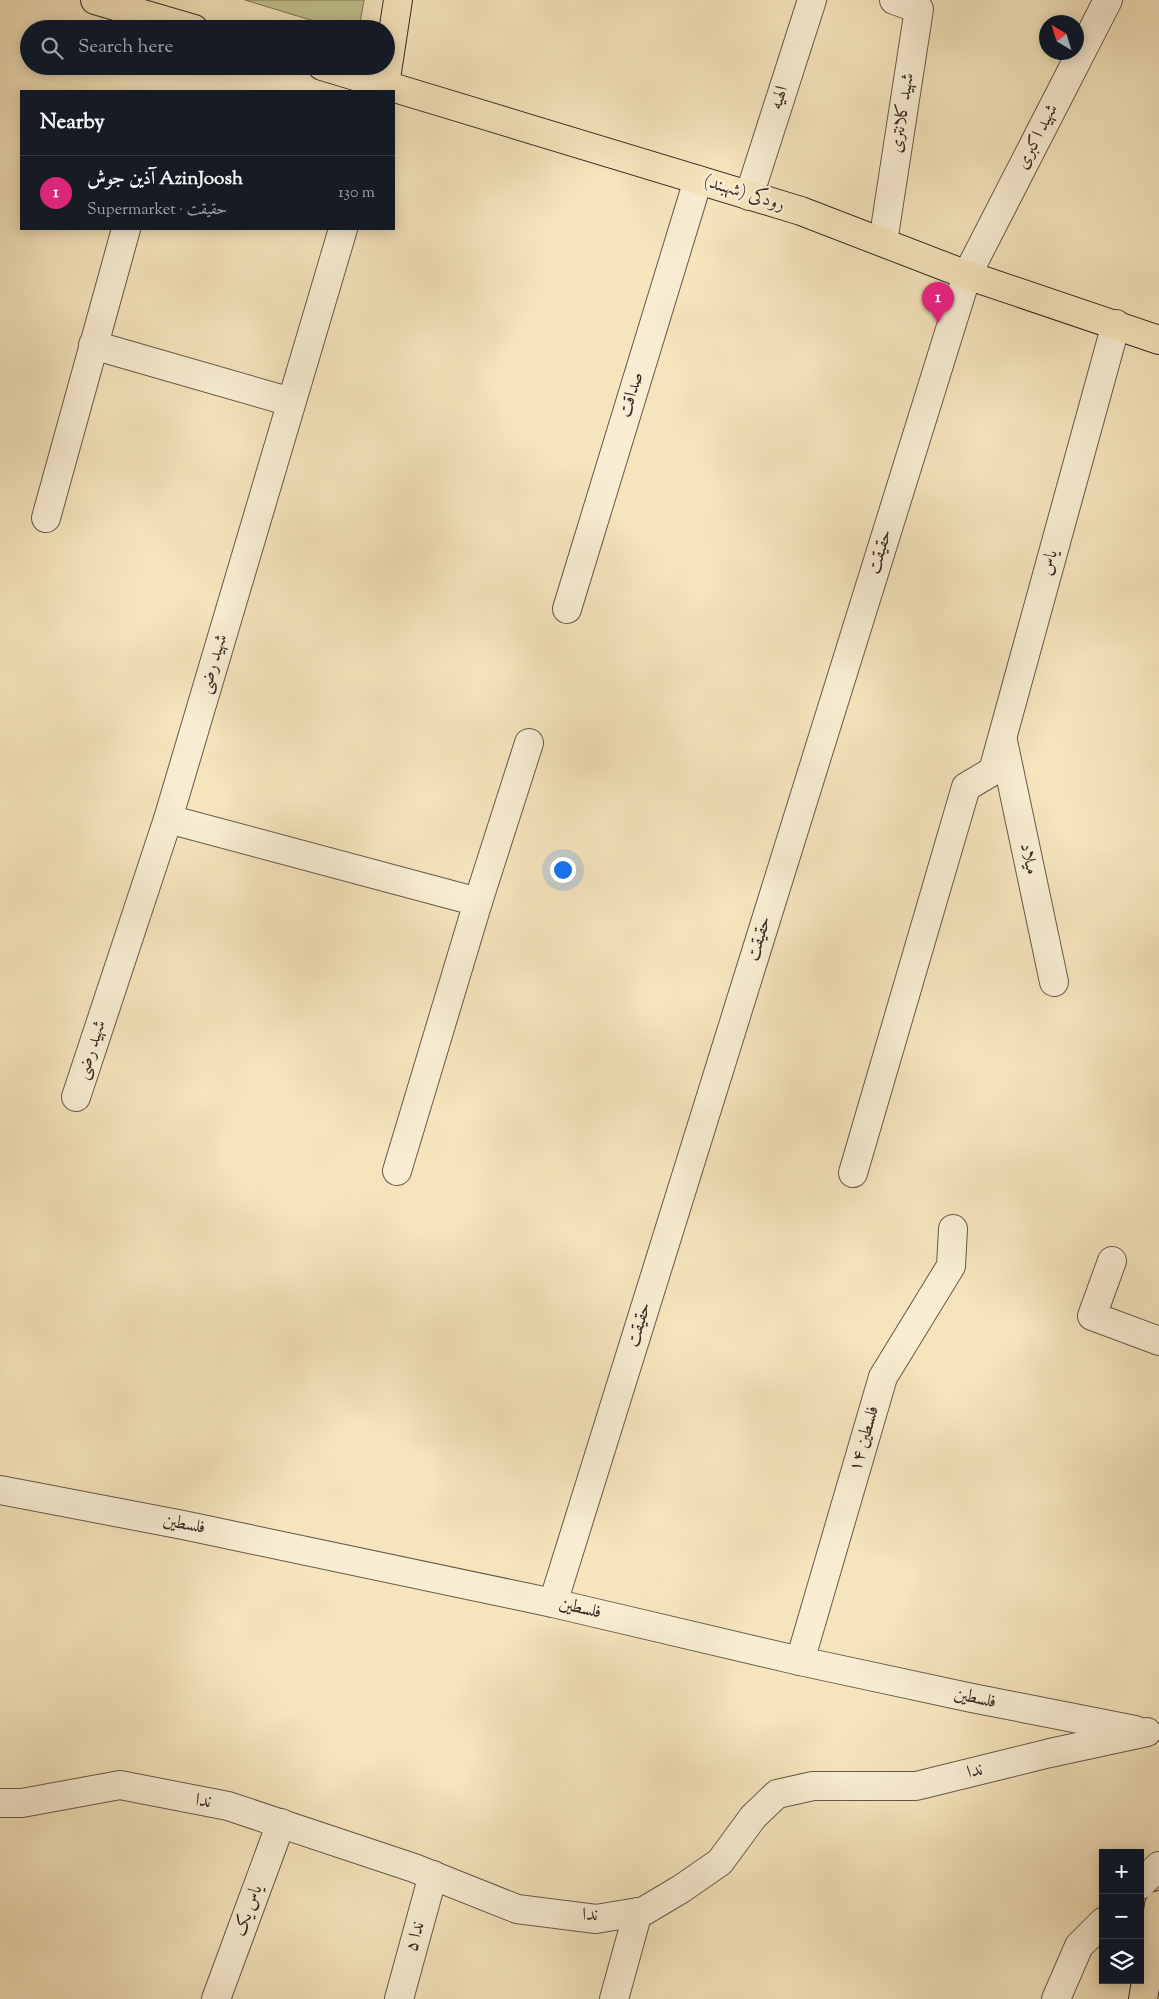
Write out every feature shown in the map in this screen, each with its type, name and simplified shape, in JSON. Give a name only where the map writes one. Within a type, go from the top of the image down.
[{"type":"main road","points":[[95,0],[163,20]]},
{"type":"main road","points":[[395,20],[398,0]]},
{"type":"main road","name":"رودکی (شهبند)","points":[[347,75],[384,88]]},
{"type":"main road","points":[[384,88],[386,75]]},
{"type":"main road","name":"رودکی (شهبند)","points":[[395,91],[802,211],[967,275],[1159,340]]},
{"type":"main road","points":[[1143,1999],[1159,1905]]},
{"type":"street","name":"الهیه","points":[[749,196],[812,0]]},
{"type":"street","name":"شهید کلانتری","points":[[883,242],[919,9],[894,0]]},
{"type":"street","name":"شهید اکبری","points":[[967,275],[1108,0]]},
{"type":"street","name":"صداقت","points":[[567,609],[698,180]]},
{"type":"street","points":[[46,518],[126,230]]},
{"type":"street","name":"شهید رضی","points":[[76,1097],[168,820],[342,230]]},
{"type":"street","name":"حقیقت","points":[[553,1603],[967,275]]},
{"type":"street","name":"یاس","points":[[853,1173],[966,787],[993,770],[1116,324]]},
{"type":"street","points":[[94,345],[292,402]]},
{"type":"street","name":"میلاد","points":[[1002,738],[1054,982]]},
{"type":"street","points":[[397,1171],[478,902],[529,743]]},
{"type":"street","points":[[168,820],[478,902]]},
{"type":"street","name":"فلسطین ۱۴","points":[[800,1661],[883,1377],[951,1266],[954,1229]]},
{"type":"street","points":[[1112,1260],[1092,1316],[1159,1341]]},
{"type":"street","name":"فلسطین","points":[[0,1490],[183,1525],[553,1603],[800,1661],[1153,1734]]},
{"type":"street","name":"ندا","points":[[0,1803],[22,1803],[120,1785],[228,1806],[433,1876],[517,1909],[596,1918],[644,1911],[682,1889],[720,1862],[753,1817],[777,1794],[813,1786],[916,1786],[1050,1753],[1153,1734]]},
{"type":"street","name":"یاس یک","points":[[216,1999],[281,1823]]},
{"type":"street","points":[[1144,1881],[1159,1866]]},
{"type":"street","name":"ندا ۵","points":[[399,1999],[433,1876]]},
{"type":"street","points":[[614,1999],[638,1912]]},
{"type":"street","points":[[1056,1999],[1079,1946],[1099,1926]]},
{"type":"green space","points":[[245,0],[364,0],[361,20],[311,20]]},
{"type":"place","name":"آذین جوش AzinJoosh","points":[[938,323]]}]
